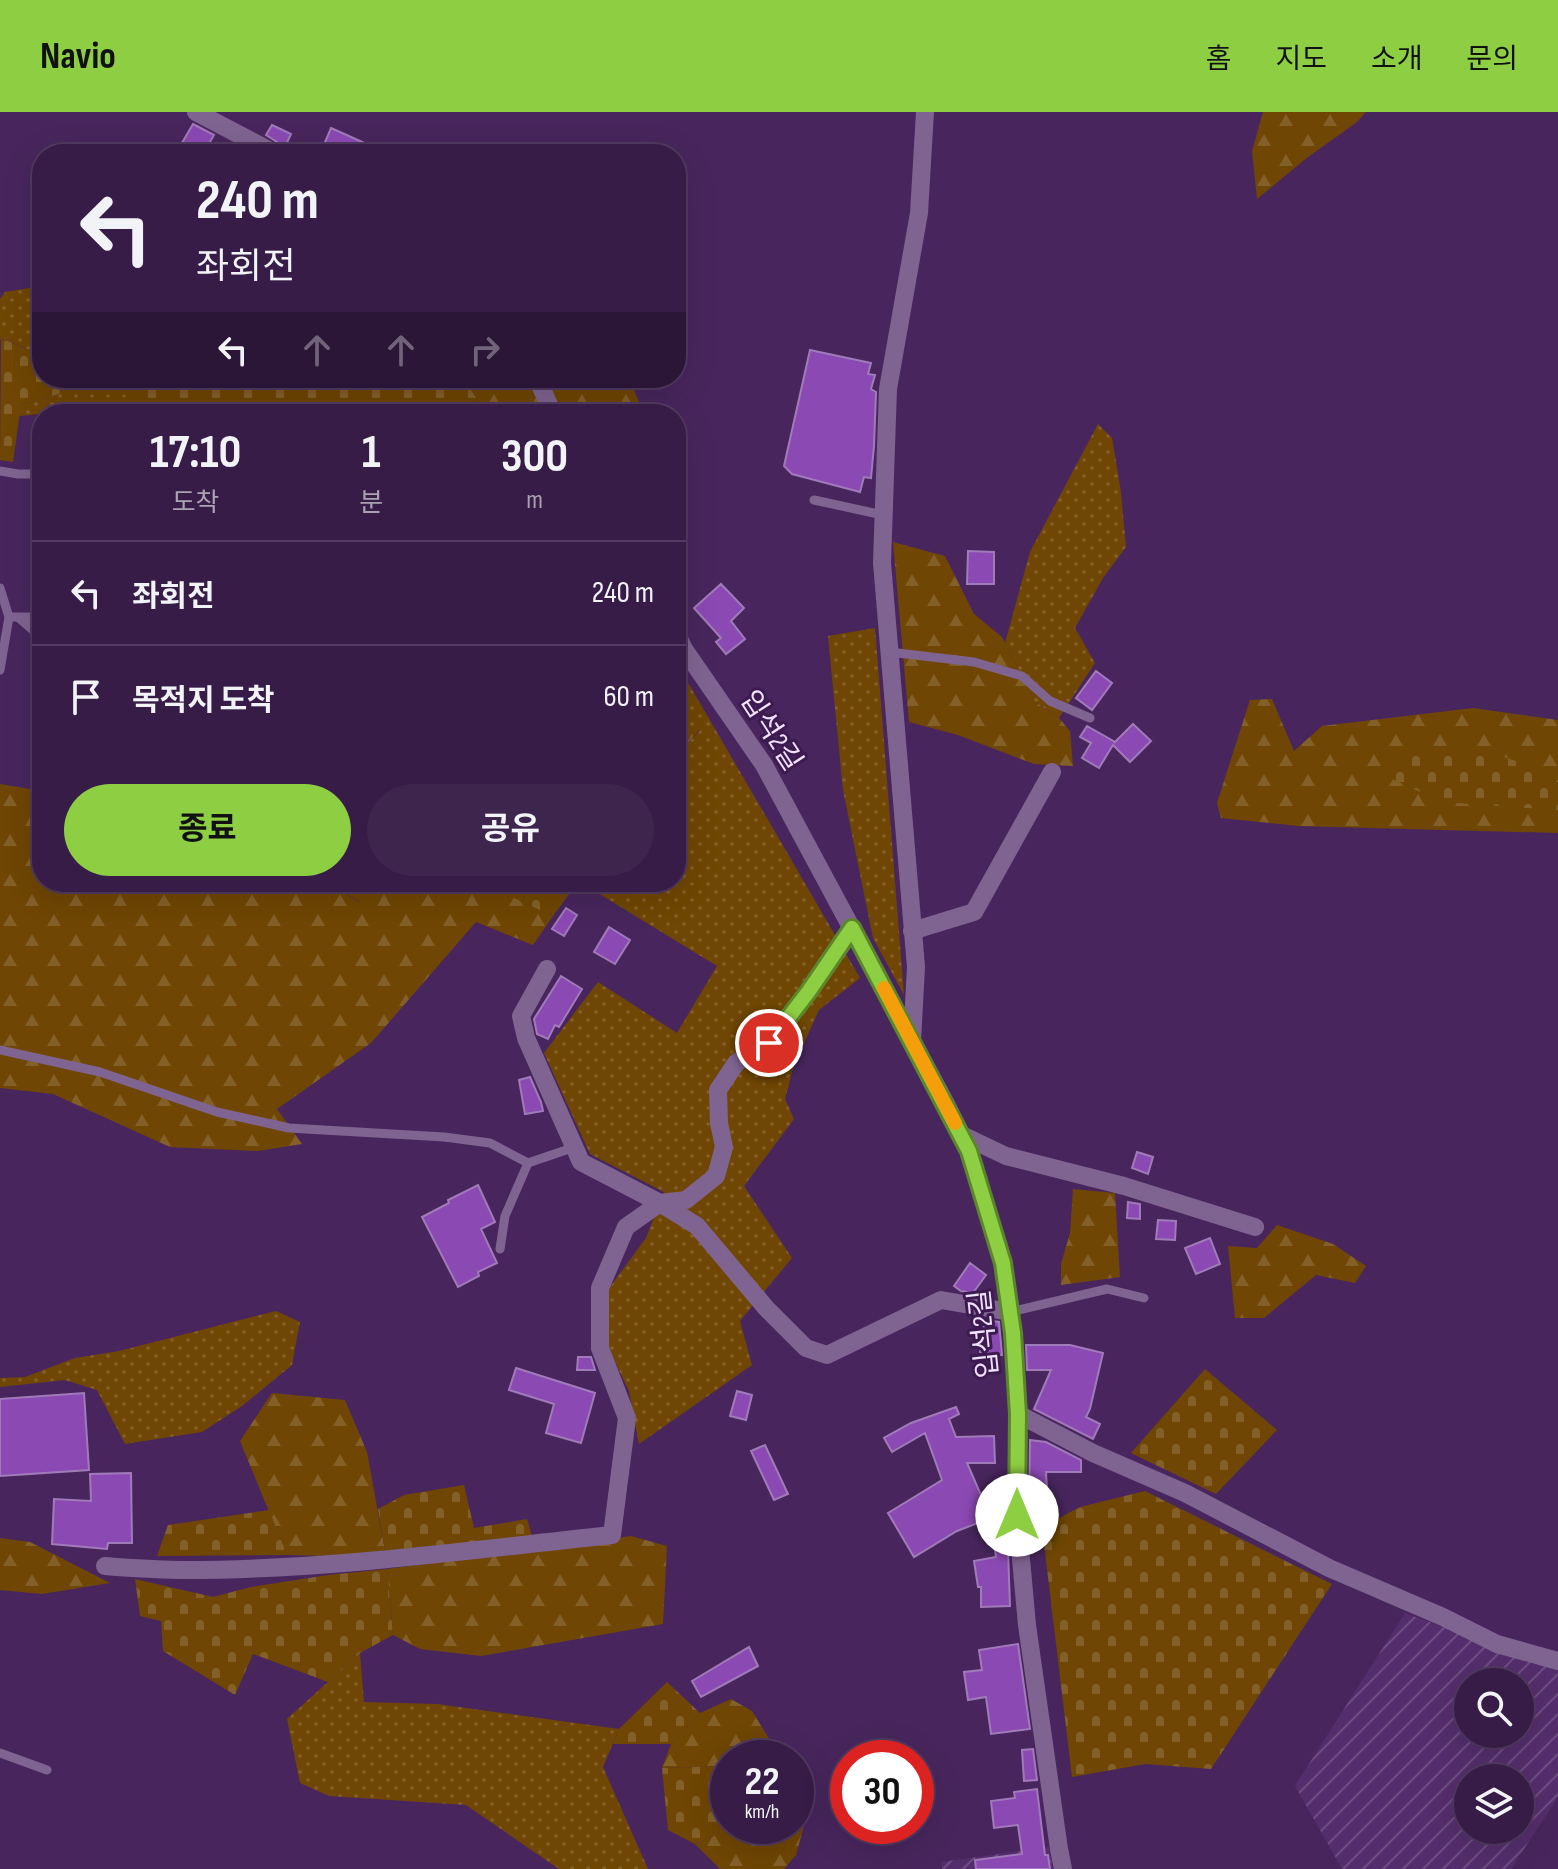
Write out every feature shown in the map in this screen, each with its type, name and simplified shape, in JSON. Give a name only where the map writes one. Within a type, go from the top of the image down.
[{"type":"street","points":[[196,112],[257,144]]},
{"type":"street","points":[[912,1041],[916,967],[882,563],[888,389],[919,213],[925,112]]},
{"type":"street","name":"입석2길","points":[[686,656],[764,765],[969,1151],[1003,1263],[1010,1312],[1018,1414],[1017,1515],[1027,1625],[1063,1869]]},
{"type":"street","points":[[912,931],[974,912],[1052,772]]},
{"type":"street","points":[[105,1566],[184,1570],[292,1566],[612,1535],[627,1418],[600,1348],[600,1288],[626,1227],[660,1203],[686,1200],[716,1176],[724,1147],[719,1123],[718,1090],[736,1063],[769,1043],[852,928]]},
{"type":"street","points":[[547,969],[521,1016],[526,1038],[581,1162],[697,1226],[766,1308],[806,1348],[827,1355],[941,1300],[1010,1312]]},
{"type":"street","points":[[962,1135],[1006,1156],[1124,1186],[1255,1227]]},
{"type":"street","points":[[1018,1414],[1093,1453],[1185,1493],[1329,1568],[1497,1644],[1558,1661]]},
{"type":"lane","points":[[0,471],[32,474]]},
{"type":"lane","points":[[814,500],[883,515]]},
{"type":"lane","points":[[0,588],[13,617],[32,631]]},
{"type":"lane","points":[[13,617],[32,617]]},
{"type":"lane","points":[[0,670],[13,617]]},
{"type":"lane","points":[[889,652],[974,662],[1022,676],[1050,701],[1090,718]]},
{"type":"lane","points":[[0,1050],[100,1072],[217,1112],[289,1128],[444,1137],[490,1143],[528,1163],[575,1147]]},
{"type":"lane","points":[[500,1249],[505,1216],[528,1163]]},
{"type":"lane","points":[[1010,1312],[1107,1289],[1144,1298]]},
{"type":"lane","points":[[0,1753],[47,1770]]},
{"type":"shaded area","points":[[1405,1613],[1558,1670],[1558,1797],[1534,1834],[1534,1764],[1454,1764],[1454,1844],[1527,1844],[1511,1869],[1342,1869],[1295,1786]]},
{"type":"shaded area","points":[[1049,1847],[1053,1869],[942,1869],[941,1862]]},
{"type":"green space","points":[[1263,112],[1366,112],[1257,199],[1252,151]]},
{"type":"green space","points":[[32,288],[32,352],[2,338],[0,340],[0,299],[5,292]]},
{"type":"green space","points":[[1,338],[32,352],[32,388],[62,388],[59,394],[21,405],[13,462],[0,460]]},
{"type":"green space","points":[[62,388],[129,388],[129,404],[32,404],[32,415],[19,416],[21,405],[59,394]]},
{"type":"green space","points":[[129,388],[468,388],[480,404],[129,404]]},
{"type":"green space","points":[[468,388],[633,388],[640,404],[480,404]]},
{"type":"green space","points":[[1098,424],[1112,438],[1126,547],[1103,578],[1075,628],[1095,663],[1059,718],[1034,701],[1005,643],[1030,552]]},
{"type":"green space","points":[[893,542],[945,556],[974,614],[1002,637],[1034,701],[1059,718],[1070,731],[1073,766],[1034,764],[958,735],[909,722]]},
{"type":"green space","points":[[875,628],[904,995],[873,938],[843,790],[828,636]]},
{"type":"green space","points":[[686,679],[860,978],[819,1010],[794,1065],[785,1099],[794,1119],[744,1186],[792,1258],[740,1321],[752,1365],[639,1444],[629,1391],[605,1341],[607,1291],[646,1238],[664,1192],[590,1154],[544,1053],[598,982],[677,1033],[717,966],[596,892],[686,892],[686,745],[700,730],[686,728]]},
{"type":"green space","points":[[1272,699],[1294,751],[1322,726],[1473,708],[1558,720],[1558,833],[1298,826],[1221,818],[1217,803],[1250,700]]},
{"type":"green space","points":[[686,727],[700,729],[686,745]]},
{"type":"green space","points":[[1487,751],[1538,769],[1558,781],[1558,810],[1442,802],[1392,779],[1393,756]]},
{"type":"green space","points":[[0,784],[32,789],[32,892],[342,892],[360,902],[364,892],[502,892],[553,916],[533,945],[476,922],[371,1043],[277,1109],[302,1144],[258,1151],[170,1147],[53,1094],[0,1088]]},
{"type":"green space","points":[[343,892],[364,892],[361,902]]},
{"type":"green space","points":[[501,892],[571,892],[553,916]]},
{"type":"green space","points":[[1073,1189],[1115,1193],[1120,1277],[1061,1285],[1061,1264],[1070,1233]]},
{"type":"green space","points":[[1277,1225],[1333,1244],[1366,1266],[1355,1283],[1316,1275],[1264,1318],[1235,1318],[1228,1246],[1257,1248]]},
{"type":"green space","points":[[276,1311],[300,1322],[292,1365],[242,1406],[202,1432],[125,1444],[97,1390],[65,1380],[0,1387],[0,1378],[25,1377],[75,1358],[119,1351]]},
{"type":"green space","points":[[1205,1369],[1277,1430],[1216,1494],[1131,1453]]},
{"type":"green space","points":[[272,1393],[345,1400],[367,1452],[385,1551],[334,1556],[287,1555],[240,1441]]},
{"type":"green space","points":[[464,1485],[474,1528],[527,1519],[532,1536],[385,1551],[378,1509],[404,1495]]},
{"type":"green space","points":[[1145,1491],[1332,1584],[1211,1769],[1145,1764],[1072,1777],[1042,1527],[1080,1507]]},
{"type":"green space","points":[[269,1510],[287,1555],[157,1556],[168,1525]]},
{"type":"green space","points":[[631,1536],[667,1546],[663,1624],[481,1656],[420,1649],[393,1635],[387,1569]]},
{"type":"green space","points":[[0,1538],[30,1542],[110,1583],[42,1594],[0,1590]]},
{"type":"green space","points":[[387,1569],[393,1635],[360,1653],[328,1682],[253,1654],[235,1695],[163,1651],[161,1621],[140,1616],[135,1579],[213,1597],[251,1587]]},
{"type":"green space","points":[[360,1653],[364,1702],[437,1704],[619,1729],[603,1767],[648,1869],[559,1869],[466,1805],[329,1796],[300,1783],[287,1719]]},
{"type":"green space","points":[[667,1682],[700,1713],[671,1744],[613,1744],[619,1729]]},
{"type":"green space","points":[[731,1699],[752,1711],[770,1740],[710,1740],[710,1767],[662,1768],[671,1744],[700,1713]]},
{"type":"green space","points":[[710,1767],[710,1838],[695,1844],[668,1830],[662,1768]]},
{"type":"green space","points":[[710,1838],[710,1844],[799,1844],[796,1855],[784,1869],[720,1869],[695,1844]]},
{"type":"building","points":[[193,124],[214,135],[209,144],[181,144]]},
{"type":"building","points":[[272,125],[291,134],[286,144],[280,144],[266,135]]},
{"type":"building","points":[[331,128],[367,144],[324,144]]},
{"type":"building","points":[[810,350],[871,363],[868,374],[875,375],[871,389],[876,392],[874,446],[871,478],[864,477],[860,492],[792,474],[784,466]]},
{"type":"building","points":[[968,551],[994,552],[994,584],[967,584]]},
{"type":"building","points":[[721,584],[744,608],[731,621],[745,639],[726,654],[716,642],[721,638],[694,608]]},
{"type":"building","points":[[1096,671],[1112,683],[1092,710],[1076,698]]},
{"type":"building","points":[[1133,724],[1151,741],[1130,762],[1113,745],[1099,768],[1082,758],[1091,743],[1080,737],[1087,726],[1115,742]]},
{"type":"building","points":[[566,908],[577,915],[564,936],[552,929]]},
{"type":"building","points":[[609,927],[630,940],[615,964],[594,952]]},
{"type":"building","points":[[561,976],[582,989],[548,1039],[537,1034],[534,1019]]},
{"type":"building","points":[[530,1077],[543,1111],[525,1114],[519,1080]]},
{"type":"building","points":[[1137,1152],[1153,1157],[1148,1174],[1132,1168]]},
{"type":"building","points":[[478,1185],[495,1222],[481,1229],[497,1263],[458,1287],[422,1217]]},
{"type":"building","points":[[1128,1202],[1140,1204],[1140,1219],[1127,1218]]},
{"type":"building","points":[[1158,1220],[1176,1221],[1175,1240],[1156,1239]]},
{"type":"building","points":[[1210,1238],[1220,1264],[1196,1274],[1185,1248]]},
{"type":"building","points":[[970,1263],[986,1275],[973,1293],[954,1286]]},
{"type":"building","points":[[985,1320],[999,1322],[1002,1355],[980,1352]]},
{"type":"building","points":[[1026,1345],[1070,1345],[1103,1353],[1086,1417],[1100,1424],[1093,1439],[1034,1409],[1051,1370],[1027,1370]]},
{"type":"building","points":[[578,1357],[591,1357],[595,1370],[577,1370]]},
{"type":"building","points":[[516,1368],[595,1393],[581,1443],[546,1433],[554,1404],[509,1390]]},
{"type":"building","points":[[737,1391],[752,1395],[746,1420],[730,1416]]},
{"type":"building","points":[[84,1393],[89,1470],[0,1476],[0,1399]]},
{"type":"building","points":[[956,1407],[959,1414],[949,1419],[956,1437],[994,1436],[995,1463],[967,1463],[991,1518],[957,1531],[914,1557],[888,1513],[942,1480],[925,1433],[892,1452],[884,1438],[911,1423]]},
{"type":"building","points":[[1030,1440],[1046,1442],[1081,1460],[1081,1472],[1046,1472],[1048,1511],[1029,1512]]},
{"type":"building","points":[[765,1445],[788,1494],[774,1500],[751,1451]]},
{"type":"building","points":[[131,1473],[132,1543],[108,1543],[107,1549],[52,1544],[54,1499],[91,1501],[90,1474]]},
{"type":"building","points":[[1008,1550],[1010,1606],[981,1607],[981,1587],[978,1587],[974,1561],[996,1557],[995,1551]]},
{"type":"building","points":[[1018,1644],[1030,1729],[991,1734],[986,1697],[968,1700],[964,1672],[982,1670],[979,1650]]},
{"type":"building","points":[[749,1647],[758,1666],[701,1697],[692,1681]]},
{"type":"building","points":[[1033,1749],[1037,1780],[1024,1781],[1022,1750]]},
{"type":"building","points":[[1037,1789],[1045,1855],[1048,1855],[1050,1869],[976,1869],[975,1860],[1022,1854],[1018,1825],[994,1828],[991,1801],[1015,1798],[1014,1792]]},
{"type":"slow traffic","points":[[884,988],[955,1123]]},
{"type":"route","points":[[769,1043],[852,928],[969,1151],[1003,1263],[1013,1333],[1018,1414],[1017,1515]]}]
